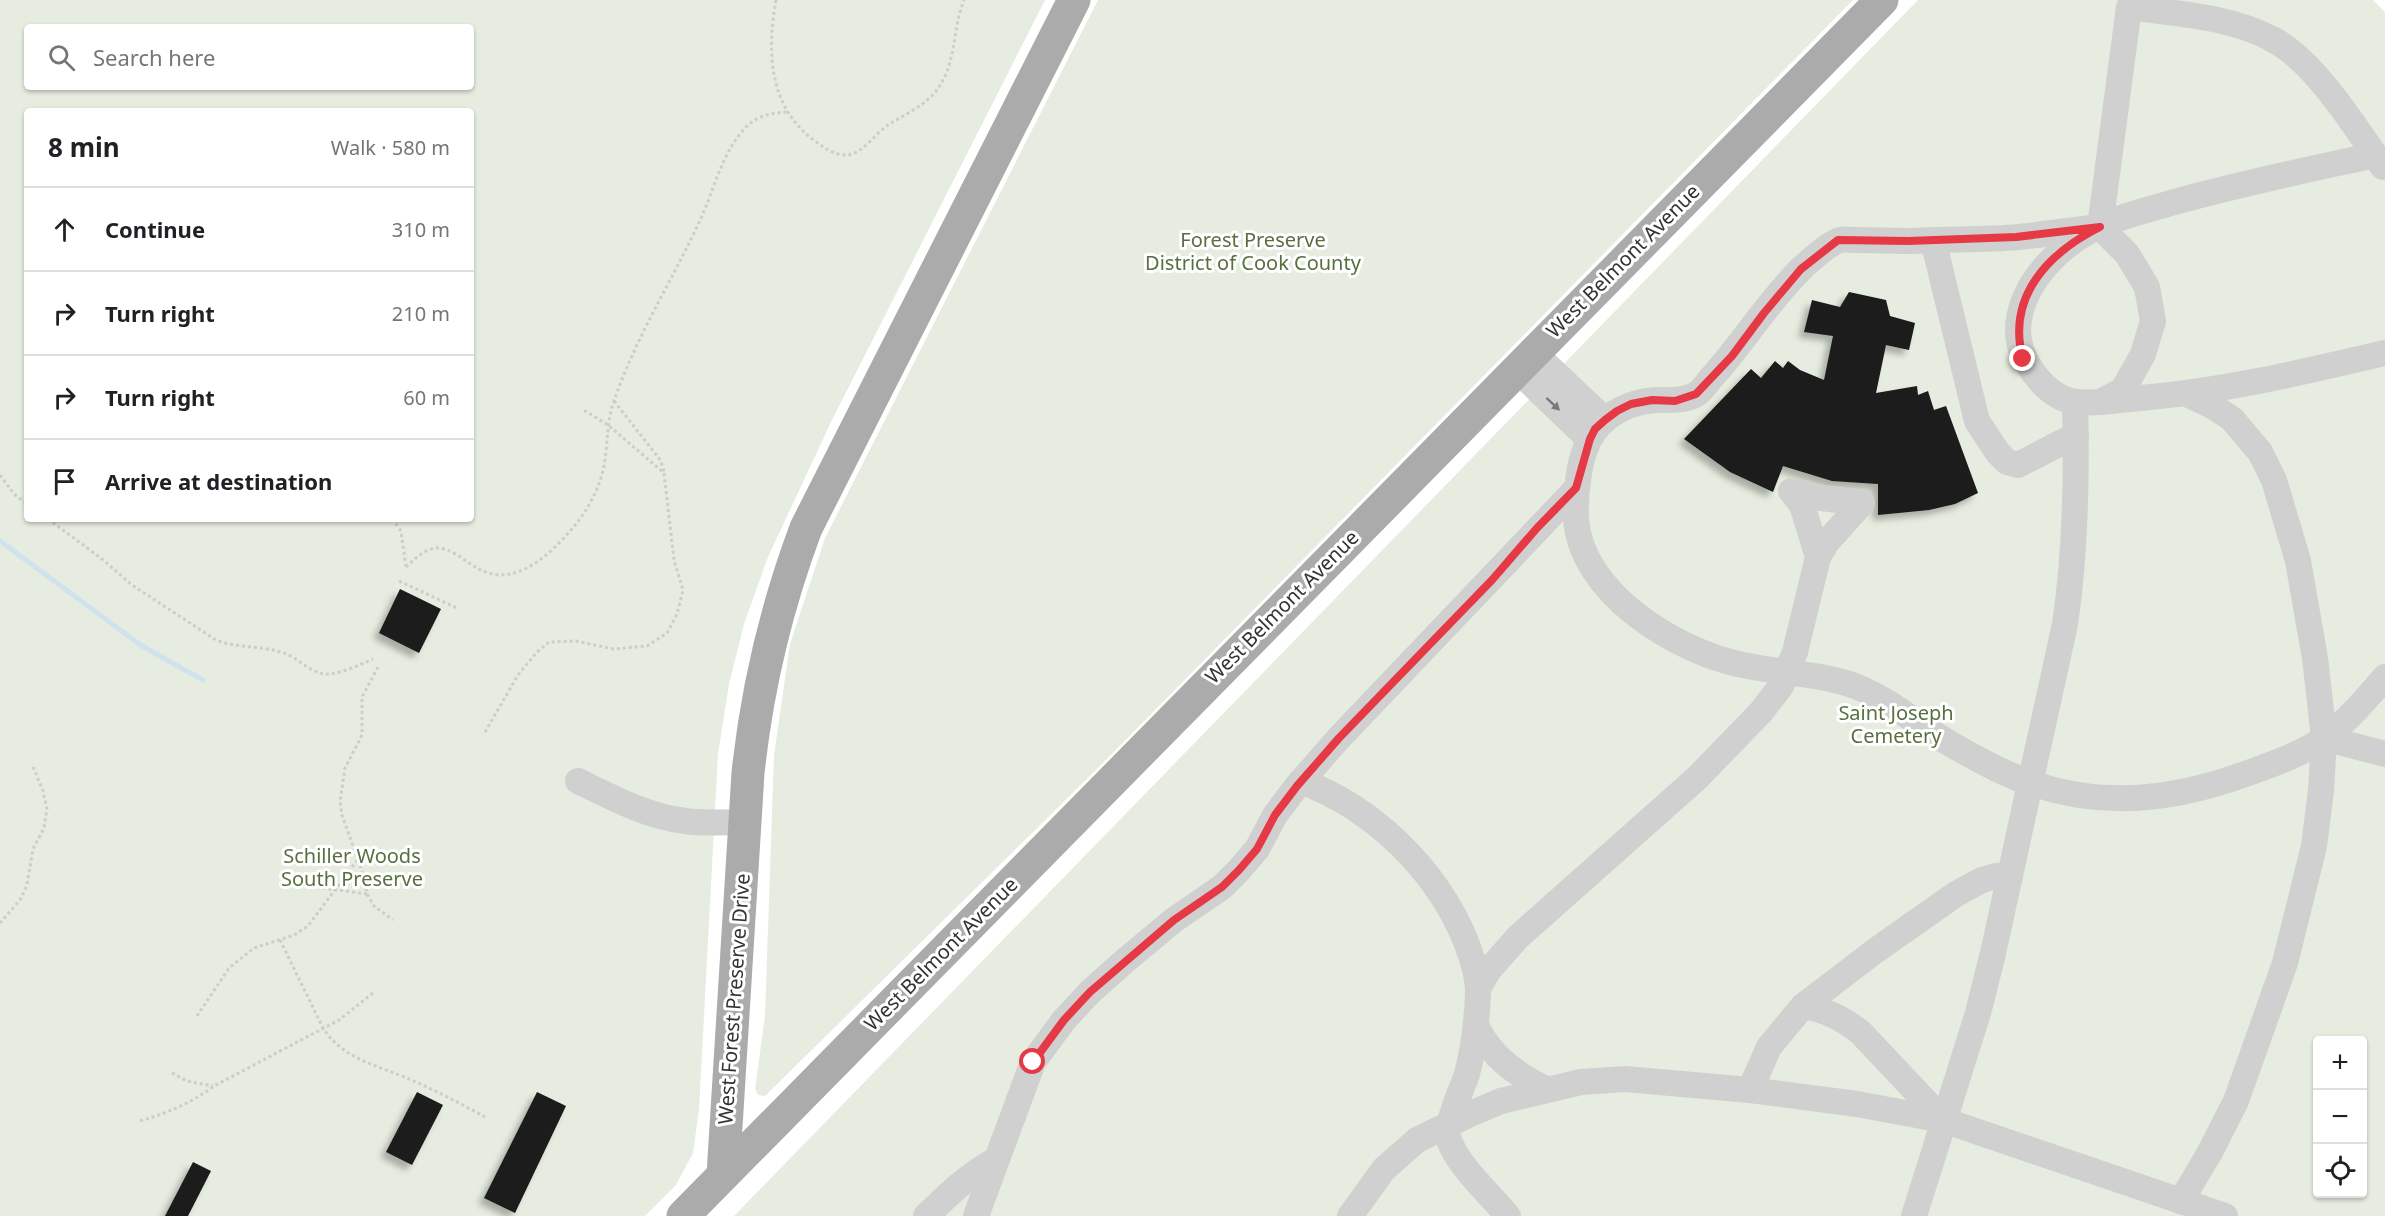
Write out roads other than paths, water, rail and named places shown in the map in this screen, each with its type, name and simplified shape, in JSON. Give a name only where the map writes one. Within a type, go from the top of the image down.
[{"type":"main road","name":"West Forest Preserve Drive","points":[[723,1175],[754,722],[776,617],[806,528],[1074,0]]},
{"type":"main road","name":"West Belmont Avenue","points":[[683,1216],[1882,0]]},
{"type":"lane","points":[[2100,227],[2128,7],[2230,24],[2274,39],[2308,68],[2382,163],[2223,189],[2135,214],[2079,237],[2044,268],[2032,285],[2019,321],[2018,341],[2023,359],[2034,374],[2051,390],[2074,402],[2187,394],[2385,353]]},
{"type":"lane","points":[[2100,227],[2016,237],[1838,240],[1801,269],[1732,356],[1696,394],[1675,401],[1652,400],[1631,404],[1617,411],[1597,429],[1576,488],[1577,533],[1583,549],[1614,595],[1634,613],[1683,645],[1713,658],[1745,666],[1824,678],[1856,686],[1897,707],[1920,725],[1972,756],[2000,770],[2071,794],[2101,798],[2165,796],[2195,791],[2226,781],[2300,752],[2324,738],[2385,677]]},
{"type":"lane","points":[[2100,227],[2127,254],[2147,287],[2153,321],[2143,354],[2122,390],[2102,401]]},
{"type":"lane","points":[[1934,240],[1977,421],[1998,453],[2007,462],[2018,465],[2076,435]]},
{"type":"lane","points":[[1525,361],[1597,429]]},
{"type":"lane","points":[[2181,1201],[2236,1101],[2285,963],[2314,846],[2321,791],[2324,738],[2315,658],[2298,561],[2274,480],[2260,452],[2232,419],[2214,406],[2187,394]]},
{"type":"lane","points":[[1914,1216],[1978,1013],[2032,782],[2065,624],[2072,571],[2076,435],[2074,402]]},
{"type":"lane","points":[[976,1216],[1033,1062],[1064,1020],[1090,992],[1127,959],[1174,920],[1222,887],[1239,870],[1257,849],[1275,815],[1301,781],[1576,488]]},
{"type":"lane","points":[[1478,989],[1488,971],[1518,937],[1705,770],[1761,712],[1781,686],[1796,651],[1818,557]]},
{"type":"lane","points":[[2324,738],[2385,754]]},
{"type":"lane","points":[[578,781],[640,811],[661,817],[688,822],[746,822]]},
{"type":"lane","points":[[1301,781],[1338,796],[1384,830],[1407,851],[1443,898],[1458,924],[1472,957],[1478,989],[1473,1050],[1447,1135],[1451,1147],[1508,1216]]},
{"type":"lane","points":[[1750,1090],[1769,1047],[1803,1006],[1875,951],[1956,894],[1982,880],[1996,876],[2010,877]]},
{"type":"lane","points":[[1803,1006],[1818,1009],[1847,1022],[1861,1033],[1943,1120]]},
{"type":"lane","points":[[1476,1025],[1487,1046],[1510,1069],[1522,1078],[1546,1089]]},
{"type":"lane","points":[[1350,1216],[1384,1169],[1417,1140],[1501,1101],[1581,1082],[1625,1079],[1750,1090],[1857,1104],[1943,1120],[2225,1216]]},
{"type":"lane","points":[[926,1216],[972,1174],[996,1160]]},
{"type":"waterway","points":[[0,541],[142,646],[203,680]]},
{"type":"park label","name":"Forest Preserve District of Cook County","points":[[1253,252]]},
{"type":"park label","name":"Saint Joseph Cemetery","points":[[1896,724]]},
{"type":"park label","name":"Schiller Woods South Preserve","points":[[352,868]]}]
